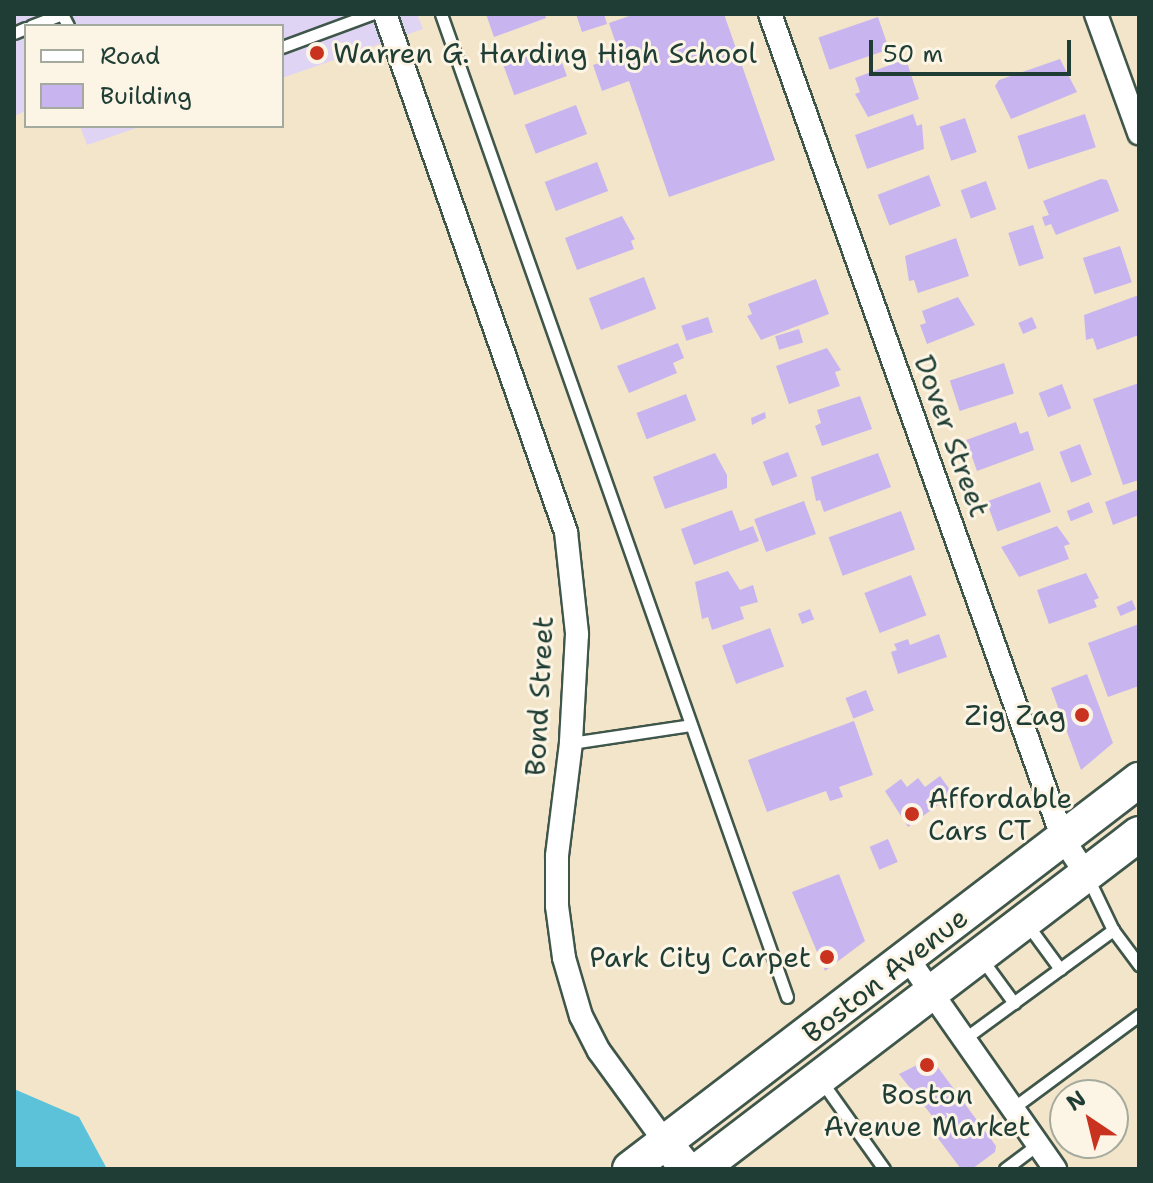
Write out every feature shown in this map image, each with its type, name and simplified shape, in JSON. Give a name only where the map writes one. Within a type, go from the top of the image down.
[{"type":"main road","name":"Boston Avenue","points":[[630,1169],[1139,780]]},
{"type":"main road","name":"Boston Avenue","points":[[700,1169],[1139,834]]},
{"type":"main road","points":[[795,1044],[819,1078]]},
{"type":"main road","points":[[665,1142],[687,1169]]},
{"type":"street","name":"Bond Street","points":[[385,14],[566,532],[577,634],[571,743],[557,856],[557,906],[564,958],[581,1016],[599,1051],[665,1142]]},
{"type":"street","name":"Dover Street","points":[[770,14],[1063,839],[1086,874]]},
{"type":"street","points":[[1096,14],[1139,133]]},
{"type":"street","points":[[906,956],[1055,1169]]},
{"type":"lane","points":[[36,24],[62,14],[67,24]]},
{"type":"lane","points":[[284,46],[371,14]]},
{"type":"lane","points":[[441,14],[787,997]]},
{"type":"lane","points":[[571,743],[691,725]]},
{"type":"lane","points":[[1086,874],[1113,930],[1139,965]]},
{"type":"lane","points":[[1024,921],[1060,969]]},
{"type":"lane","points":[[964,1039],[1113,930]]},
{"type":"lane","points":[[979,956],[1014,1003]]},
{"type":"lane","points":[[1013,1108],[1139,1015]]},
{"type":"lane","points":[[819,1078],[884,1169]]},
{"type":"lane","points":[[1005,1169],[1038,1144]]},
{"type":"shaded area","name":"Warren G. Harding High School","points":[[14,14],[417,14],[423,29],[284,77],[284,24],[24,24],[24,112],[14,116]]},
{"type":"shaded area","points":[[81,128],[136,128],[87,145]]},
{"type":"water","points":[[14,1089],[79,1117],[107,1169],[14,1169]]},
{"type":"building","points":[[486,14],[545,14],[546,18],[494,37]]},
{"type":"building","points":[[576,14],[604,14],[607,24],[582,32]]},
{"type":"building","points":[[635,14],[724,14],[775,160],[669,197],[629,81],[602,91],[593,65],[620,56],[609,23]]},
{"type":"building","points":[[878,17],[889,49],[830,70],[818,38]]},
{"type":"building","points":[[556,46],[567,76],[514,95],[503,65]]},
{"type":"building","points":[[906,59],[919,99],[868,117],[855,94],[860,92],[855,78]]},
{"type":"building","points":[[1060,59],[1077,92],[1011,119],[995,86],[999,80]]},
{"type":"building","points":[[576,105],[587,134],[536,154],[525,125]]},
{"type":"building","points":[[913,114],[917,126],[922,124],[924,149],[867,169],[855,135]]},
{"type":"building","points":[[1085,114],[1096,147],[1028,169],[1017,136]]},
{"type":"building","points":[[965,118],[977,152],[951,161],[939,127]]},
{"type":"building","points":[[597,162],[608,191],[556,211],[545,182]]},
{"type":"building","points":[[929,175],[941,206],[889,226],[878,195]]},
{"type":"building","points":[[1101,179],[1107,180],[1119,211],[1056,235],[1051,224],[1045,226],[1042,217],[1049,215],[1043,201]]},
{"type":"building","points":[[986,181],[996,209],[971,218],[961,190]]},
{"type":"building","points":[[622,216],[635,239],[631,241],[634,249],[577,270],[565,238]]},
{"type":"building","points":[[1033,225],[1044,258],[1019,266],[1008,233]]},
{"type":"building","points":[[956,238],[969,276],[918,293],[914,280],[909,281],[905,256]]},
{"type":"building","points":[[1120,246],[1132,282],[1095,294],[1083,258]]},
{"type":"building","points":[[644,277],[656,309],[601,330],[589,298]]},
{"type":"building","points":[[816,279],[829,314],[761,340],[747,316],[752,314],[748,304]]},
{"type":"building","points":[[1139,295],[1139,335],[1097,350],[1093,338],[1086,340],[1084,315]]},
{"type":"building","points":[[958,297],[975,325],[927,344],[920,325],[926,323],[922,311]]},
{"type":"building","points":[[708,317],[713,332],[686,341],[681,326]]},
{"type":"building","points":[[1032,317],[1037,328],[1023,334],[1018,323]]},
{"type":"building","points":[[799,329],[803,342],[779,350],[775,336]]},
{"type":"building","points":[[678,343],[684,358],[673,363],[677,373],[629,393],[617,366]]},
{"type":"building","points":[[827,348],[841,370],[835,372],[840,386],[789,404],[776,366]]},
{"type":"building","points":[[1004,363],[1014,393],[960,411],[950,381]]},
{"type":"building","points":[[1139,383],[1139,480],[1123,485],[1093,399]]},
{"type":"building","points":[[1062,384],[1071,408],[1048,417],[1039,393]]},
{"type":"building","points":[[686,394],[696,420],[647,439],[637,413]]},
{"type":"building","points":[[860,396],[872,429],[822,446],[815,426],[821,423],[817,410]]},
{"type":"building","points":[[765,412],[766,418],[752,425],[751,418]]},
{"type":"building","points":[[1016,422],[1020,434],[1028,431],[1034,450],[977,471],[966,440]]},
{"type":"building","points":[[1080,444],[1092,475],[1071,483],[1059,452]]},
{"type":"building","points":[[788,452],[797,476],[772,486],[763,462]]},
{"type":"building","points":[[715,453],[727,475],[727,488],[665,509],[653,477]]},
{"type":"building","points":[[878,453],[891,487],[824,512],[820,500],[816,501],[811,477]]},
{"type":"building","points":[[1040,482],[1051,512],[997,532],[986,501]]},
{"type":"building","points":[[1139,489],[1139,515],[1113,525],[1105,502]]},
{"type":"building","points":[[804,501],[816,534],[766,552],[754,519]]},
{"type":"building","points":[[1089,502],[1093,512],[1071,521],[1067,511]]},
{"type":"building","points":[[732,510],[740,531],[753,526],[759,541],[694,565],[681,529]]},
{"type":"building","points":[[901,511],[915,550],[843,576],[829,537]]},
{"type":"building","points":[[1057,526],[1070,544],[1064,546],[1069,559],[1019,577],[1001,547]]},
{"type":"building","points":[[728,571],[740,590],[753,585],[758,602],[740,607],[744,619],[712,630],[708,617],[702,619],[695,582]]},
{"type":"building","points":[[1086,573],[1099,598],[1094,600],[1097,607],[1049,624],[1037,590]]},
{"type":"building","points":[[911,575],[926,615],[880,633],[864,593]]},
{"type":"building","points":[[1132,600],[1136,609],[1121,616],[1116,607]]},
{"type":"building","points":[[810,609],[814,619],[802,624],[798,614]]},
{"type":"building","points":[[1139,624],[1139,686],[1108,697],[1088,643]]},
{"type":"building","points":[[770,628],[784,667],[736,684],[722,645]]},
{"type":"building","points":[[939,634],[947,657],[898,674],[891,652],[897,650],[894,644],[908,639],[910,645]]},
{"type":"building","name":"Zig Zag","points":[[1087,674],[1113,743],[1081,770],[1051,688]]},
{"type":"building","points":[[866,690],[874,711],[853,718],[845,698]]},
{"type":"building","points":[[854,721],[873,775],[839,787],[843,797],[830,801],[826,791],[767,812],[748,760]]},
{"type":"building","name":"Affordable Cars CT","points":[[940,776],[953,794],[908,827],[885,791],[901,779],[907,787],[918,778],[925,787]]},
{"type":"building","points":[[888,839],[898,862],[879,870],[870,847]]},
{"type":"building","points":[[839,874],[865,941],[825,971],[792,892]]},
{"type":"building","points":[[931,1058],[996,1146],[995,1152],[972,1169],[961,1169],[937,1137],[944,1131],[899,1074]]},
{"type":"place","name":"Warren G. Harding High School","points":[[317,53]]},
{"type":"place","name":"Zig Zag","points":[[1082,715]]},
{"type":"place","name":"Affordable Cars CT","points":[[912,814]]},
{"type":"place","name":"Park City Carpet","points":[[827,957]]},
{"type":"place","name":"Boston Avenue Market","points":[[927,1065]]}]
